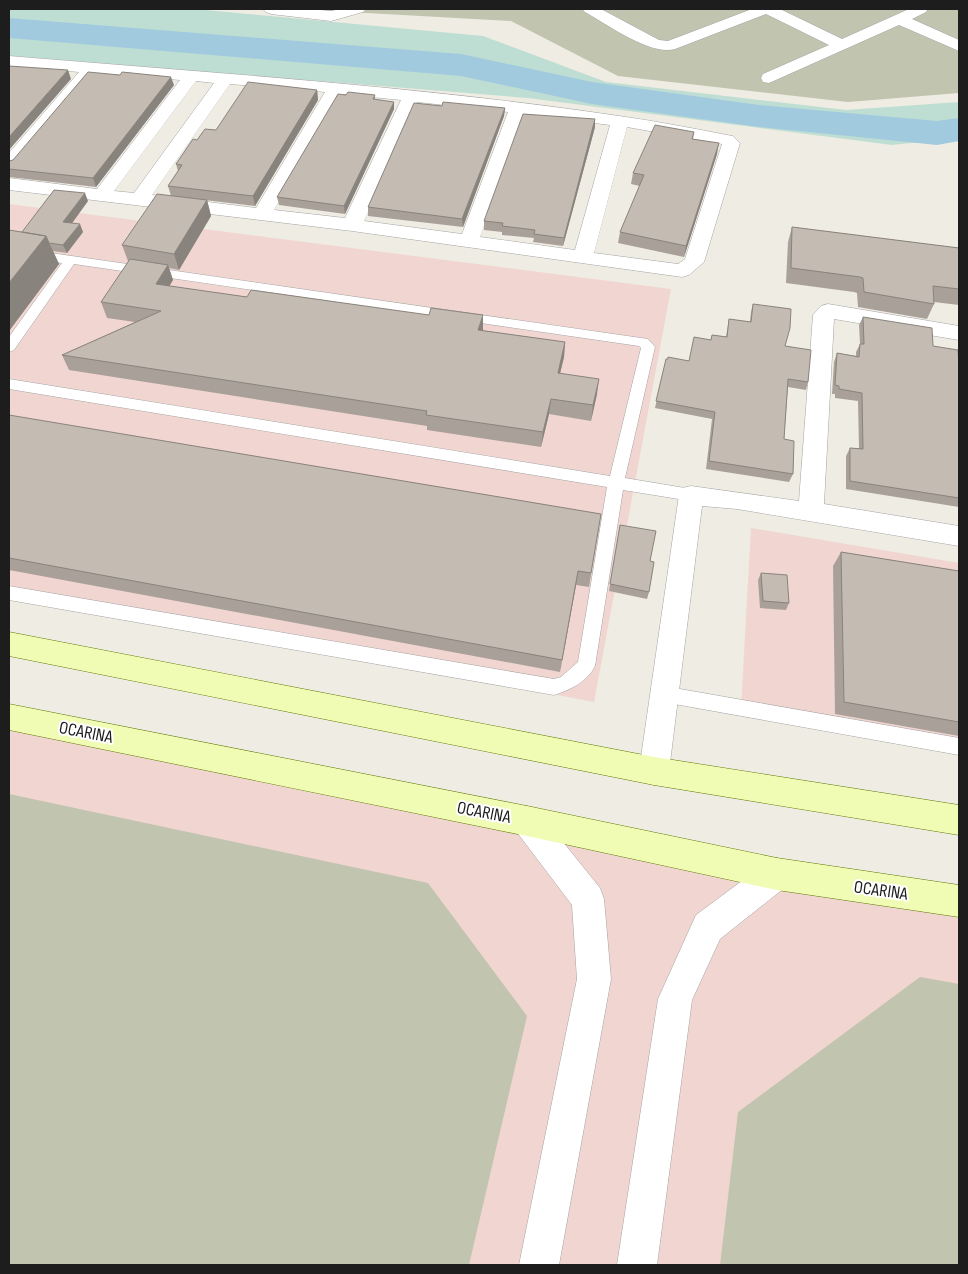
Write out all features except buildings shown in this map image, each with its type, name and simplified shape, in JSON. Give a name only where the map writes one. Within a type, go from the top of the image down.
[{"type":"main road","points":[[9,644],[654,771],[959,820]]},
{"type":"main road","name":"OCARINA","points":[[9,716],[527,820],[777,874],[959,901]]},
{"type":"street","points":[[271,9],[330,16],[358,9]]},
{"type":"street","points":[[590,9],[662,46],[668,46],[766,9],[841,45]]},
{"type":"street","points":[[769,78],[921,9]]},
{"type":"street","points":[[900,19],[959,46]]},
{"type":"street","points":[[9,61],[190,78],[336,88],[518,108],[620,121],[727,140],[731,143],[694,262],[682,271],[352,225],[9,184]]},
{"type":"street","points":[[9,164],[91,68]]},
{"type":"street","points":[[101,196],[190,78]]},
{"type":"street","points":[[140,199],[225,79]]},
{"type":"street","points":[[262,214],[336,88]]},
{"type":"street","points":[[352,225],[411,97]]},
{"type":"street","points":[[469,241],[518,108]]},
{"type":"street","points":[[582,256],[620,121]]},
{"type":"street","points":[[811,513],[824,314],[828,311],[959,333]]},
{"type":"street","points":[[654,771],[690,495],[737,500],[959,536]]},
{"type":"street","points":[[527,820],[588,899],[594,979],[539,1265]]},
{"type":"street","points":[[637,1265],[675,999],[708,928],[777,874]]},
{"type":"lane","points":[[9,250],[643,342],[648,346],[616,483],[586,666],[571,680],[554,687],[9,593]]},
{"type":"lane","points":[[9,347],[70,260]]},
{"type":"lane","points":[[9,384],[690,495]]},
{"type":"lane","points":[[663,694],[959,747]]},
{"type":"shaded area","points":[[9,9],[195,9],[483,36],[606,82],[846,110],[959,102],[959,138],[892,145],[528,98],[9,56]]},
{"type":"shaded area","points":[[295,9],[959,9],[959,93],[848,102],[618,76],[511,21]]},
{"type":"shaded area","points":[[9,204],[671,289],[594,702],[9,589]]},
{"type":"shaded area","points":[[751,528],[959,563],[959,754],[741,708]]},
{"type":"shaded area","points":[[9,717],[527,821],[777,874],[959,901],[959,1265],[9,1265]]},
{"type":"shaded area","points":[[9,794],[428,883],[527,1016],[469,1265],[9,1265]]},
{"type":"shaded area","points":[[920,977],[959,984],[959,1265],[720,1265],[738,1112]]},
{"type":"waterway","points":[[9,28],[461,65],[592,93],[759,116],[937,133],[959,130]]}]
